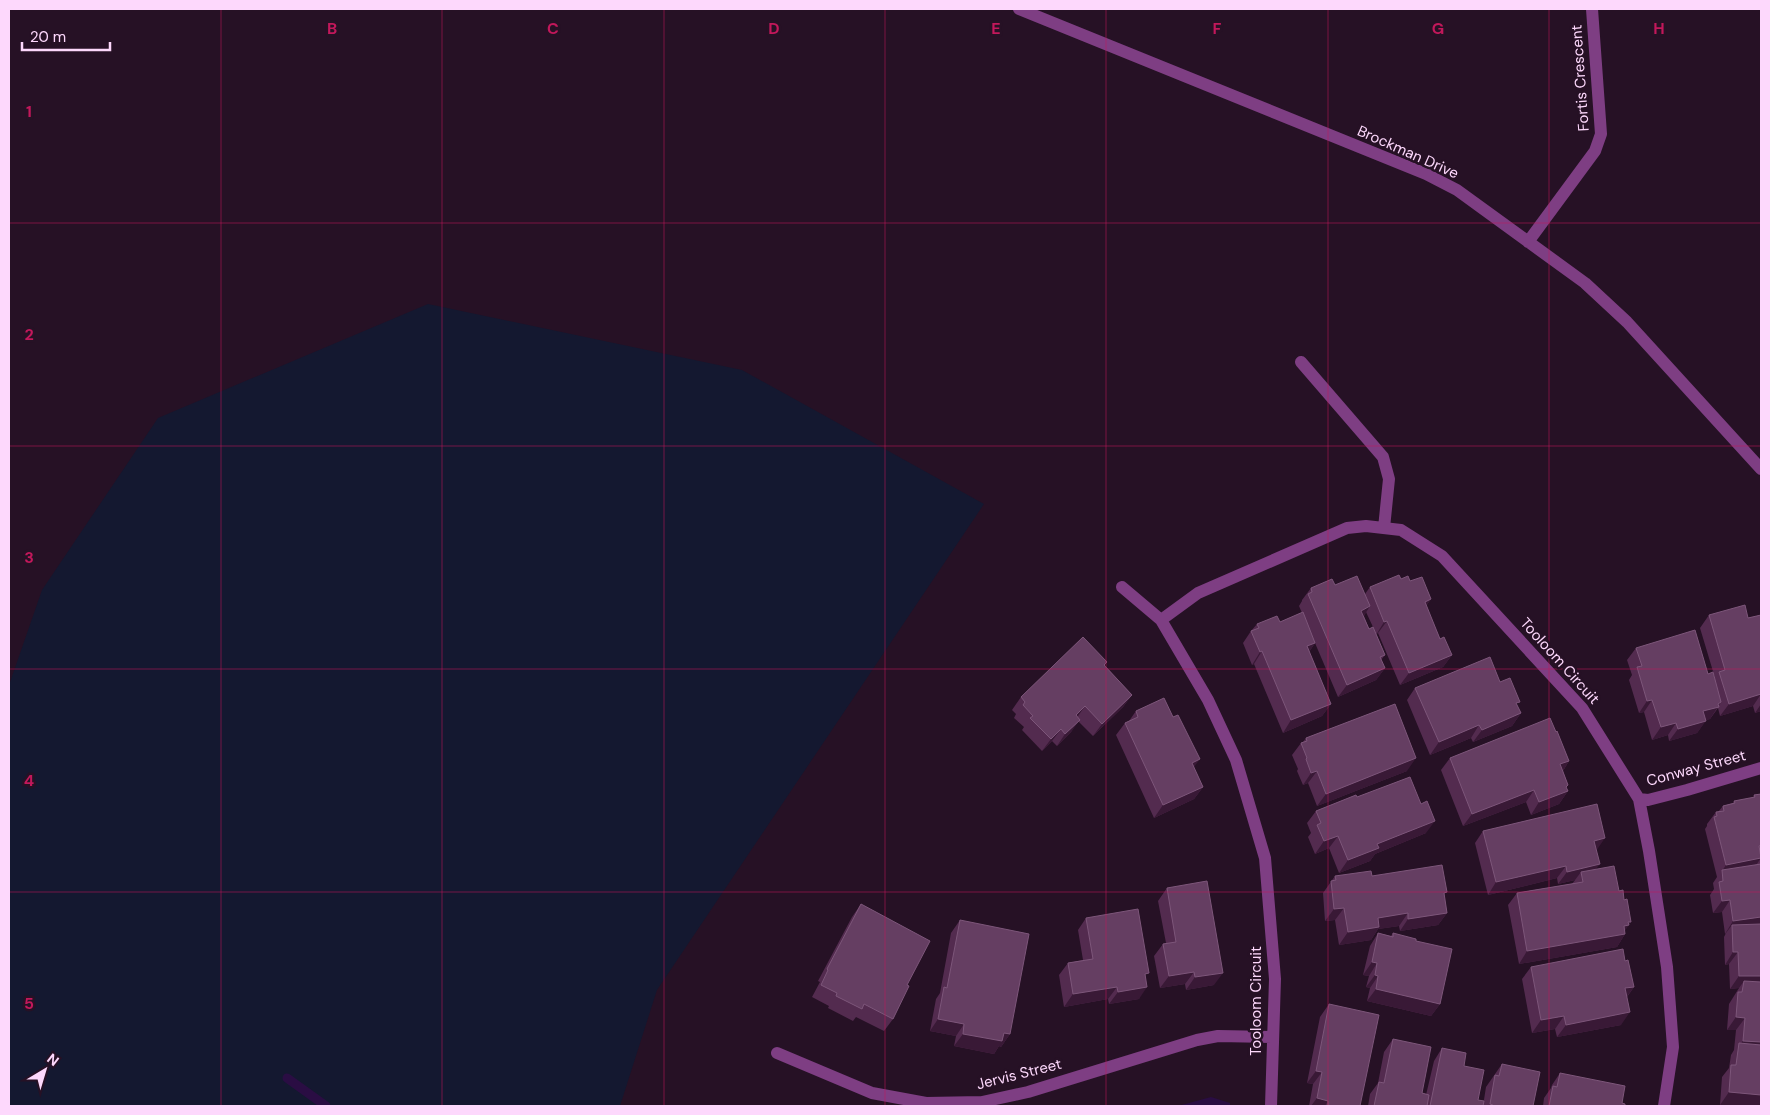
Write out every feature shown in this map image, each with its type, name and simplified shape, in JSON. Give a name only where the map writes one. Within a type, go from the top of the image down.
[{"type":"street","name":"Brockman Drive","points":[[1019,9],[1426,174],[1457,190],[1584,283],[1627,322],[1761,469]]},
{"type":"street","name":"Fortis Crescent","points":[[1528,242],[1595,151],[1601,134],[1592,9]]},
{"type":"street","points":[[1301,362],[1383,458],[1389,479],[1384,528]]},
{"type":"street","name":"Tooloom Circuit","points":[[1161,620],[1198,593],[1347,528],[1366,526],[1401,530],[1442,556],[1582,708],[1639,799],[1667,967],[1673,1047],[1664,1106]]},
{"type":"street","name":"Tooloom Circuit","points":[[1122,587],[1161,620],[1208,700],[1236,760],[1265,858],[1275,979],[1271,1106]]},
{"type":"street","name":"Conway Street","points":[[1639,799],[1648,800],[1761,768]]},
{"type":"street","name":"Jervis Street","points":[[777,1053],[872,1093],[926,1103],[982,1102],[1028,1092],[1197,1040],[1218,1036],[1272,1037]]},
{"type":"shaded area","points":[[428,304],[742,370],[984,504],[657,990],[620,1106],[9,1106],[9,685],[42,590],[158,418]]},
{"type":"shaded area","points":[[1211,1097],[1230,1103],[1230,1106],[1178,1106]]},
{"type":"building","points":[[1399,575],[1401,579],[1408,576],[1410,581],[1422,577],[1431,599],[1425,602],[1440,639],[1444,637],[1452,655],[1409,673],[1387,621],[1384,622],[1370,587]]},
{"type":"building","points":[[1357,576],[1370,606],[1361,611],[1369,629],[1373,627],[1385,655],[1380,657],[1385,668],[1347,685],[1308,594],[1312,592],[1311,588],[1332,579],[1335,585]]},
{"type":"building","points":[[1745,605],[1748,618],[1761,615],[1761,694],[1729,704],[1719,672],[1725,670],[1709,615]]},
{"type":"building","points":[[1303,612],[1315,643],[1307,646],[1331,704],[1291,720],[1262,651],[1260,652],[1251,631],[1259,628],[1257,624],[1277,616],[1280,622]]},
{"type":"building","points":[[1695,630],[1708,674],[1713,672],[1721,702],[1718,704],[1719,707],[1703,711],[1706,721],[1678,729],[1676,723],[1661,727],[1652,700],[1647,701],[1637,667],[1642,666],[1636,648]]},
{"type":"building","points":[[1083,637],[1107,662],[1104,665],[1132,695],[1102,724],[1085,706],[1076,715],[1080,720],[1065,734],[1061,729],[1051,739],[1030,718],[1033,716],[1023,705],[1025,702],[1021,697]]},
{"type":"building","points":[[1490,657],[1500,682],[1510,678],[1520,702],[1516,703],[1521,713],[1482,730],[1479,725],[1439,742],[1415,688]]},
{"type":"building","points":[[1164,698],[1173,717],[1178,715],[1200,759],[1192,763],[1203,787],[1163,805],[1125,723],[1138,717],[1136,711]]},
{"type":"building","points":[[1395,704],[1416,758],[1326,794],[1317,771],[1311,773],[1301,743],[1307,741],[1306,738]]},
{"type":"building","points":[[1550,718],[1569,761],[1560,764],[1568,785],[1566,787],[1568,791],[1539,802],[1534,790],[1472,814],[1450,758]]},
{"type":"building","points":[[1410,777],[1421,804],[1427,801],[1435,821],[1377,844],[1379,848],[1348,860],[1338,836],[1324,841],[1317,825],[1321,823],[1316,811]]},
{"type":"building","points":[[1761,794],[1761,845],[1759,846],[1761,858],[1726,865],[1714,817],[1717,816],[1716,812],[1724,811],[1723,806],[1735,803],[1734,801]]},
{"type":"building","points":[[1597,804],[1605,838],[1594,841],[1600,864],[1567,872],[1566,866],[1496,882],[1483,831]]},
{"type":"building","points":[[1761,864],[1761,917],[1733,921],[1730,900],[1722,901],[1719,882],[1723,881],[1722,870]]},
{"type":"building","points":[[1442,865],[1447,892],[1444,893],[1447,913],[1408,919],[1408,913],[1378,918],[1379,927],[1348,932],[1344,908],[1334,909],[1331,881],[1336,880],[1335,876],[1371,871],[1372,876]]},
{"type":"building","points":[[1614,866],[1619,891],[1623,890],[1624,900],[1627,899],[1631,922],[1628,922],[1629,925],[1624,926],[1625,934],[1527,951],[1517,893],[1583,882],[1581,872]]},
{"type":"building","points":[[1207,881],[1223,973],[1195,977],[1194,972],[1169,976],[1163,944],[1176,942],[1167,888]]},
{"type":"building","points":[[861,904],[930,941],[907,985],[909,986],[893,1019],[864,1004],[862,1009],[836,996],[837,993],[821,985],[827,969]]},
{"type":"building","points":[[1138,909],[1149,973],[1145,974],[1147,987],[1118,992],[1117,987],[1073,994],[1068,963],[1093,959],[1086,918]]},
{"type":"building","points":[[960,920],[1029,934],[1010,1034],[1004,1033],[1002,1041],[963,1034],[964,1024],[938,1019],[944,987],[947,988]]},
{"type":"building","points":[[1761,924],[1761,976],[1739,976],[1738,952],[1733,952],[1732,925]]},
{"type":"building","points":[[1378,933],[1393,937],[1393,933],[1416,939],[1416,941],[1452,949],[1440,1004],[1376,989],[1378,976],[1375,975],[1377,963],[1372,962]]},
{"type":"building","points":[[1623,949],[1625,961],[1628,960],[1634,987],[1625,988],[1630,1012],[1566,1025],[1564,1016],[1541,1020],[1531,967]]},
{"type":"building","points":[[1744,981],[1761,982],[1761,1042],[1743,1041],[1745,1018],[1736,1017],[1738,992],[1742,992]]},
{"type":"building","points":[[1329,1004],[1379,1015],[1360,1106],[1332,1106],[1328,1105],[1328,1101],[1317,1098],[1322,1072],[1316,1071]]},
{"type":"building","points":[[1393,1039],[1431,1047],[1422,1093],[1429,1095],[1427,1106],[1374,1106],[1379,1082],[1384,1083]]},
{"type":"building","points":[[1739,1043],[1761,1045],[1761,1095],[1729,1092],[1731,1065],[1736,1065]]},
{"type":"building","points":[[1442,1048],[1466,1053],[1464,1066],[1484,1070],[1478,1100],[1484,1101],[1483,1106],[1430,1106]]},
{"type":"building","points":[[1502,1064],[1540,1072],[1533,1106],[1493,1106],[1490,1104],[1495,1075],[1499,1076]]},
{"type":"building","points":[[1560,1073],[1625,1086],[1622,1103],[1625,1106],[1549,1106],[1553,1086],[1557,1087]]},
{"type":"waterway","points":[[287,1078],[326,1106]]}]
